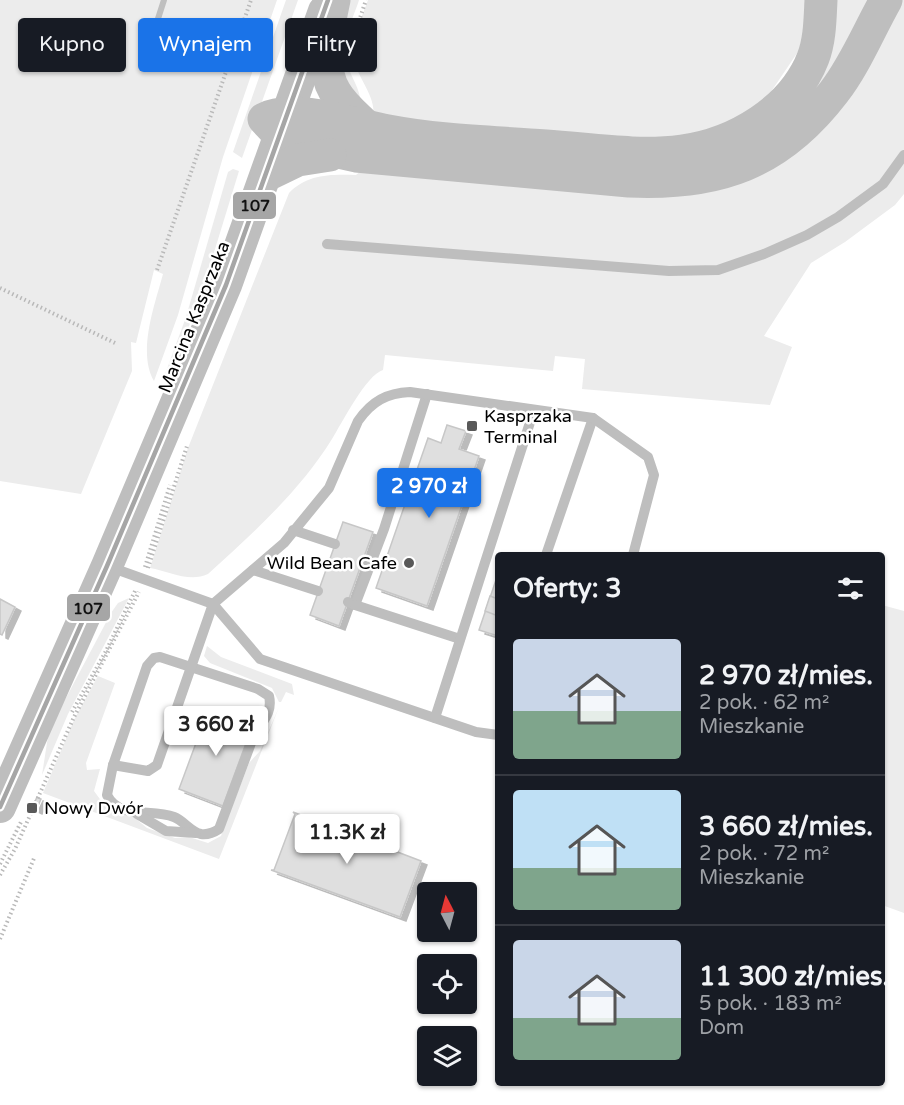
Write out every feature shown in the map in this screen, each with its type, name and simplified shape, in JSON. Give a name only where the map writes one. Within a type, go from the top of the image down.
[{"type":"highway","points":[[334,0],[326,59],[329,76],[361,141]]},
{"type":"highway","points":[[277,123],[297,143],[433,138],[613,152],[655,153],[699,147],[730,138],[779,108],[797,85],[813,58],[820,25],[821,0]]},
{"type":"highway","points":[[267,175],[298,160],[361,141],[663,183],[736,170],[777,150],[806,126],[836,91],[886,0]]},
{"type":"main road","name":"Marcina Kasprzaka","points":[[99,562],[226,285],[267,175],[305,0]]},
{"type":"main road","name":"Marcina Kasprzaka","points":[[99,562],[123,495],[223,249],[328,0]]},
{"type":"main road","points":[[0,807],[44,710],[99,562]]},
{"type":"lane","points":[[327,244],[669,271],[718,270],[764,254],[838,217],[883,184],[904,155]]},
{"type":"lane","points":[[113,765],[148,771],[157,765],[213,604],[284,543],[328,488],[365,411],[383,397],[394,393],[427,394],[593,418],[648,457],[654,475],[634,552]]},
{"type":"lane","points":[[427,394],[384,530],[368,555],[351,603],[460,639]]},
{"type":"lane","points":[[435,718],[534,410]]},
{"type":"lane","points":[[547,552],[593,418]]},
{"type":"lane","points":[[293,530],[335,544]]},
{"type":"lane","points":[[99,562],[213,604],[260,658],[476,732],[495,735]]},
{"type":"lane","points":[[253,570],[318,591]]},
{"type":"lane","points":[[160,657],[191,667],[258,689],[269,696],[270,702],[267,717],[254,735],[219,830],[205,835],[196,832],[166,831],[137,814],[115,806],[108,798],[107,789],[113,765],[150,661],[160,657]]},
{"type":"lane","points":[[137,814],[146,811],[160,812],[181,821],[196,832]]},
{"type":"path","points":[[157,270],[251,0]]},
{"type":"path","points":[[357,18],[364,0]]},
{"type":"path","points":[[359,18],[364,0]]},
{"type":"path","points":[[0,288],[115,343]]},
{"type":"path","points":[[0,875],[10,858],[74,717],[110,652],[142,579],[189,436]]},
{"type":"path","points":[[0,864],[44,776],[70,715],[106,651],[142,579]]},
{"type":"path","points":[[0,939],[36,856]]},
{"type":"shaded area","points":[[0,0],[277,0],[271,18],[138,18],[138,72],[252,72],[223,157],[178,315],[154,381],[149,369],[147,342],[163,274],[154,270],[136,343],[131,342],[132,371],[81,494],[0,481]]},
{"type":"shaded area","points":[[286,0],[298,0],[292,18],[285,18],[285,37],[273,71],[273,37]]},
{"type":"shaded area","points":[[348,0],[359,0],[353,18],[342,18]]},
{"type":"shaded area","points":[[368,0],[813,0],[804,43],[766,99],[733,124],[686,137],[616,142],[373,116],[372,101],[358,72],[377,72],[377,18],[362,18]]},
{"type":"shaded area","points":[[833,0],[872,0],[826,82],[766,141],[741,144]]},
{"type":"shaded area","points":[[904,0],[904,194],[895,205],[845,242],[811,263],[764,336],[792,347],[770,405],[582,389],[585,359],[555,356],[553,371],[385,355],[383,370],[376,374],[362,390],[305,477],[258,527],[208,574],[186,577],[150,568],[188,448],[289,193],[296,187],[320,176],[356,175],[361,171],[779,159]]},
{"type":"shaded area","points":[[261,72],[272,72],[242,158],[233,152]]},
{"type":"shaded area","points":[[343,72],[350,72],[360,95],[360,109],[348,95]]},
{"type":"shaded area","points":[[233,169],[239,171],[200,298],[169,377],[163,380],[186,317],[228,172]]},
{"type":"shaded area","points":[[129,598],[68,714],[42,775],[49,730],[111,613],[118,603]]},
{"type":"shaded area","points":[[885,606],[904,611],[904,913],[885,906]]},
{"type":"shaded area","points":[[207,646],[221,657],[292,684],[294,695],[286,692],[279,702],[272,688],[210,663],[204,656]]},
{"type":"shaded area","points":[[98,676],[115,683],[86,763],[87,770],[100,769],[94,791],[105,806],[130,814],[147,828],[175,838],[189,837],[208,843],[221,836],[249,763],[260,751],[279,707],[219,859],[43,793],[75,718]]},
{"type":"building","points":[[447,425],[466,431],[459,449],[479,456],[427,606],[376,588],[428,438],[441,443]]},
{"type":"building","points":[[343,522],[373,532],[339,626],[310,615]]},
{"type":"building","points":[[495,583],[495,635],[479,630]]},
{"type":"building","points":[[490,596],[495,598],[495,615],[485,611]]},
{"type":"building","points":[[0,599],[15,607],[2,635],[0,634]]},
{"type":"building","points":[[209,708],[253,724],[223,806],[179,789]]},
{"type":"building","points":[[37,797],[41,799],[36,810],[32,808]]},
{"type":"building","points":[[293,812],[421,861],[400,917],[271,870],[274,870],[295,814]]},
{"type":"waterway","points":[[158,18],[164,0]]},
{"type":"transit line","name":"107","points":[[0,807],[107,566],[226,285],[328,0]]},
{"type":"place","name":"Kasprzaka Terminal","points":[[472,426]]},
{"type":"place","name":"Wild Bean Cafe","points":[[409,563]]},
{"type":"place","name":"Nowy Dwór","points":[[32,808]]}]
